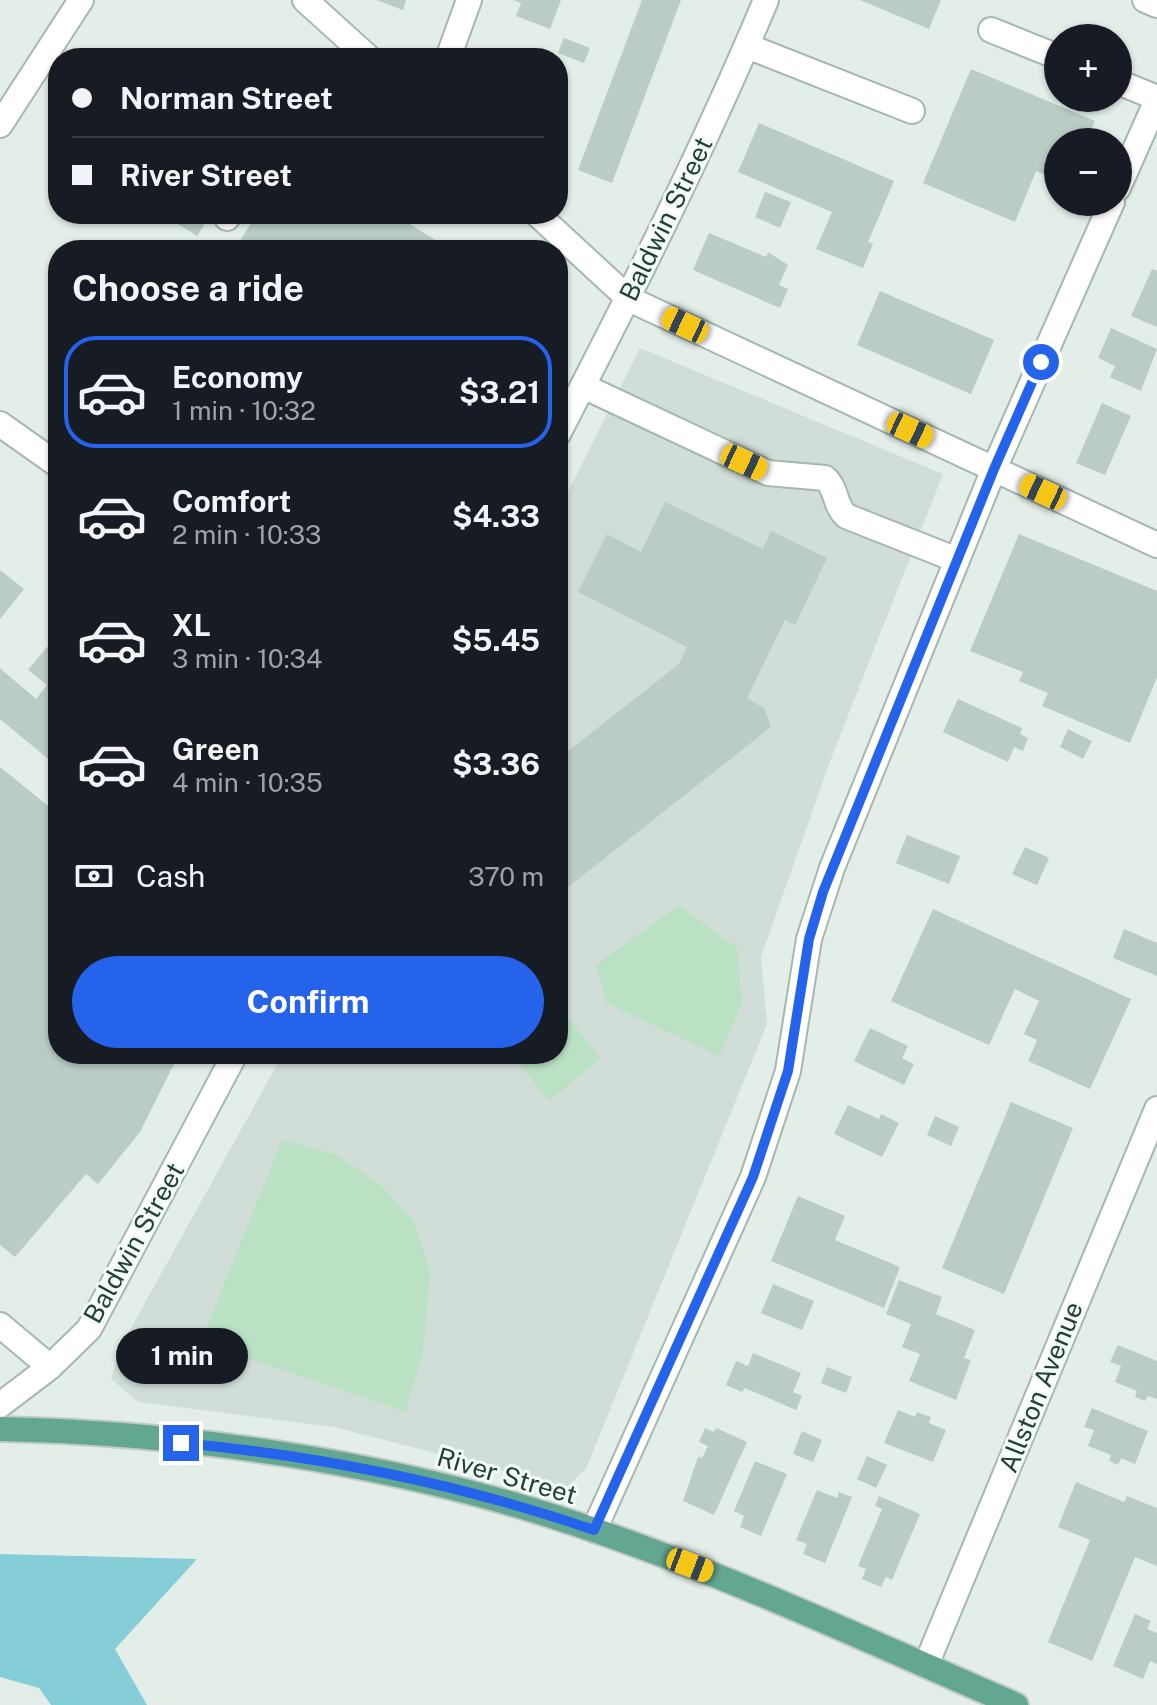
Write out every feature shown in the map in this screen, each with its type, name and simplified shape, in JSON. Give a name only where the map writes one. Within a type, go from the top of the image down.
[{"type":"main road","name":"River Street","points":[[0,1429],[212,1446],[339,1463],[483,1496],[594,1530],[735,1583],[1016,1705]]},
{"type":"street","points":[[50,48],[81,0]]},
{"type":"street","points":[[305,0],[348,48]]},
{"type":"street","points":[[452,48],[469,0]]},
{"type":"street","name":"Baldwin Street","points":[[568,415],[629,299],[766,0]]},
{"type":"street","points":[[1145,0],[1157,5]]},
{"type":"street","points":[[991,30],[1044,51]]},
{"type":"street","points":[[747,46],[912,111]]},
{"type":"street","points":[[0,125],[48,51]]},
{"type":"street","points":[[1132,88],[1157,99],[1132,156]]},
{"type":"street","points":[[594,1530],[753,1177],[788,1071],[815,915],[994,469],[1106,216]]},
{"type":"street","points":[[548,224],[565,240]]},
{"type":"street","points":[[568,243],[629,299],[1157,545]]},
{"type":"street","points":[[583,386],[768,473],[825,478],[832,483],[838,509],[846,516],[957,560]]},
{"type":"street","points":[[0,424],[48,458]]},
{"type":"street","name":"Baldwin Street","points":[[0,1405],[50,1367],[89,1329],[230,1064]]},
{"type":"street","name":"Allston Avenue","points":[[926,1665],[1157,1109]]},
{"type":"street","points":[[0,1325],[50,1367]]},
{"type":"shaded area","points":[[640,348],[943,474],[829,764],[761,957],[767,1024],[586,1469],[566,1487],[334,1427],[138,1402],[111,1379],[121,1346],[277,1064],[568,1064],[568,492]]},
{"type":"green space","points":[[679,905],[737,948],[742,1003],[719,1056],[606,1003],[596,965]]},
{"type":"green space","points":[[568,1018],[601,1058],[549,1101],[519,1064],[568,1064]]},
{"type":"green space","points":[[282,1140],[337,1155],[382,1186],[415,1223],[430,1273],[423,1353],[405,1412],[201,1342]]},
{"type":"water","points":[[0,1554],[197,1559],[115,1649],[147,1705],[51,1705],[39,1688],[0,1677]]},
{"type":"building","points":[[376,0],[406,0],[403,10]]},
{"type":"building","points":[[513,0],[561,0],[550,29],[516,16],[521,3]]},
{"type":"building","points":[[642,0],[681,0],[612,183],[578,170]]},
{"type":"building","points":[[860,0],[941,0],[929,29]]},
{"type":"building","points":[[564,38],[590,48],[584,63],[568,57],[568,48],[560,48]]},
{"type":"building","points":[[971,69],[1044,100],[1044,112],[1074,112],[1095,121],[1092,128],[1044,128],[1044,174],[1036,171],[1015,222],[923,183]]},
{"type":"building","points":[[759,123],[894,181],[868,242],[873,244],[863,268],[816,249],[832,212],[738,172]]},
{"type":"building","points":[[765,192],[791,202],[780,228],[755,217]]},
{"type":"building","points":[[178,224],[205,224],[197,236]]},
{"type":"building","points":[[251,224],[410,224],[435,240],[240,240]]},
{"type":"building","points":[[709,233],[766,257],[768,252],[788,265],[779,285],[788,289],[780,308],[693,270]]},
{"type":"building","points":[[1152,269],[1157,271],[1157,327],[1131,316]]},
{"type":"building","points":[[880,291],[994,340],[971,394],[857,345]]},
{"type":"building","points":[[1111,328],[1157,349],[1141,391],[1110,377],[1115,366],[1098,358]]},
{"type":"building","points":[[1102,403],[1131,416],[1105,475],[1076,463]]},
{"type":"building","points":[[665,502],[763,549],[771,531],[827,558],[795,625],[785,620],[747,698],[765,709],[771,727],[568,887],[568,751],[679,664],[687,647],[578,592],[607,534],[641,552]]},
{"type":"building","points":[[1019,534],[1157,591],[1157,677],[1130,743],[1042,706],[1048,693],[1019,681],[1023,672],[970,651]]},
{"type":"building","points":[[0,570],[24,589],[0,619]]},
{"type":"building","points":[[48,646],[48,759],[0,719],[0,668],[36,699],[47,685],[28,670]]},
{"type":"building","points":[[958,699],[1022,728],[1020,734],[1028,738],[1023,751],[1014,747],[1008,762],[943,732]]},
{"type":"building","points":[[1068,729],[1092,741],[1083,759],[1060,747]]},
{"type":"building","points":[[0,767],[48,806],[48,1064],[174,1064],[140,1132],[98,1184],[86,1174],[15,1257],[0,1245]]},
{"type":"building","points":[[907,835],[960,856],[949,884],[896,863]]},
{"type":"building","points":[[1025,847],[1049,858],[1037,885],[1012,874]]},
{"type":"building","points":[[933,909],[1131,999],[1090,1089],[1028,1061],[1037,1040],[1024,1034],[1039,1001],[1015,989],[989,1045],[891,1001]]},
{"type":"building","points":[[1124,929],[1157,943],[1157,976],[1113,958]]},
{"type":"building","points":[[870,1028],[908,1046],[902,1058],[914,1064],[904,1085],[854,1061]]},
{"type":"building","points":[[1011,1102],[1073,1128],[1004,1294],[942,1268]]},
{"type":"building","points":[[848,1105],[879,1119],[881,1114],[899,1123],[882,1157],[834,1134]]},
{"type":"building","points":[[935,1116],[959,1127],[951,1146],[927,1135]]},
{"type":"building","points":[[798,1196],[845,1216],[835,1240],[900,1267],[884,1308],[771,1261]]},
{"type":"building","points":[[899,1280],[942,1297],[936,1314],[975,1330],[964,1358],[971,1360],[956,1400],[909,1381],[920,1354],[902,1347],[911,1324],[886,1314]]},
{"type":"building","points":[[773,1284],[814,1301],[802,1330],[761,1313]]},
{"type":"building","points":[[1118,1345],[1157,1361],[1157,1399],[1148,1396],[1145,1401],[1135,1397],[1137,1391],[1115,1382],[1121,1366],[1110,1362]]},
{"type":"building","points":[[753,1353],[801,1373],[793,1392],[802,1396],[796,1410],[745,1388],[742,1392],[726,1385],[736,1361],[748,1366]]},
{"type":"building","points":[[827,1367],[852,1377],[846,1393],[821,1383]]},
{"type":"building","points":[[1092,1408],[1148,1431],[1135,1464],[1121,1458],[1118,1465],[1109,1461],[1111,1455],[1088,1446],[1094,1430],[1084,1427]]},
{"type":"building","points":[[898,1410],[915,1417],[917,1412],[931,1417],[929,1423],[946,1430],[933,1462],[884,1443]]},
{"type":"building","points":[[705,1428],[714,1432],[716,1428],[747,1442],[714,1515],[683,1501],[698,1457],[702,1458],[708,1446],[699,1442]]},
{"type":"building","points":[[802,1431],[822,1440],[813,1462],[793,1454]]},
{"type":"building","points":[[867,1456],[887,1465],[876,1488],[857,1479]]},
{"type":"building","points":[[755,1461],[787,1474],[761,1536],[740,1527],[744,1516],[734,1511]]},
{"type":"building","points":[[1076,1482],[1124,1502],[1127,1496],[1157,1508],[1157,1566],[1135,1557],[1092,1661],[1048,1642],[1090,1540],[1058,1527]]},
{"type":"building","points":[[817,1490],[837,1498],[839,1492],[852,1497],[825,1563],[803,1554],[807,1544],[796,1540]]},
{"type":"building","points":[[879,1496],[920,1514],[892,1580],[886,1577],[881,1587],[862,1579],[866,1569],[858,1566],[882,1509],[875,1506]]},
{"type":"building","points":[[1135,1614],[1151,1621],[1147,1629],[1157,1633],[1157,1664],[1150,1661],[1143,1679],[1113,1666]]},
{"type":"route","points":[[181,1443],[275,1453],[411,1478],[594,1530],[753,1177],[788,1071],[798,1027],[809,939],[823,892],[994,469],[1041,362]]}]
